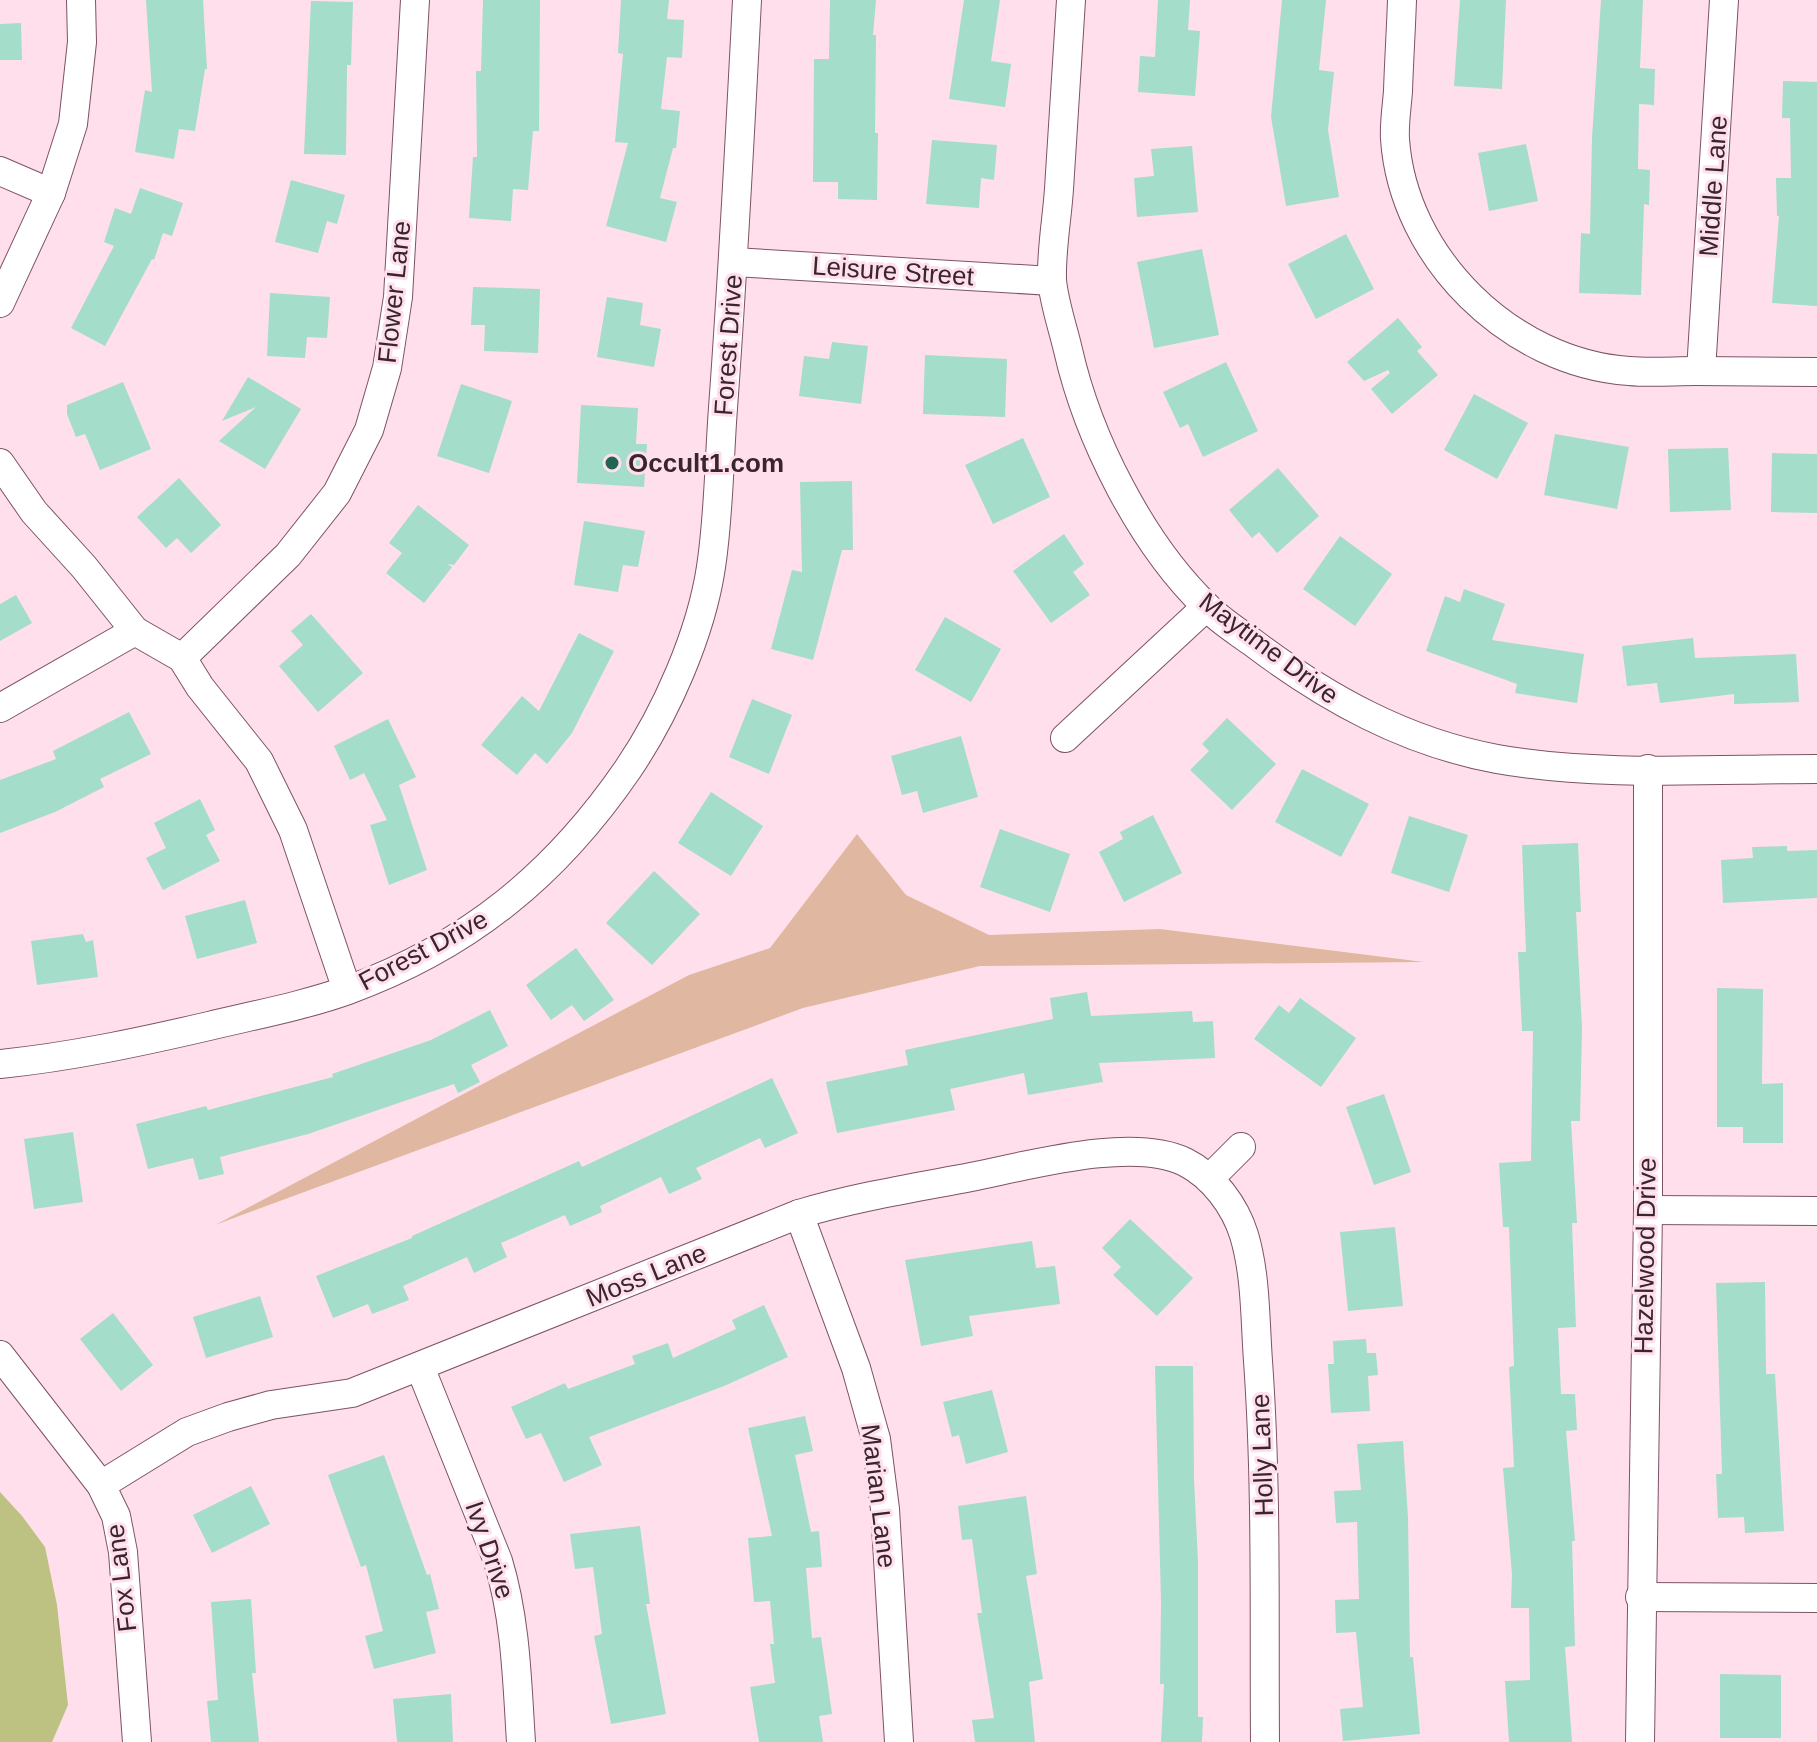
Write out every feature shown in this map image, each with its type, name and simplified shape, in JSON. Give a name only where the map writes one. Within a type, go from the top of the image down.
[{"type":"street","points":[[0,303],[51,193],[73,124],[82,42],[81,0]]},
{"type":"street","name":"Flower Lane","points":[[182,658],[288,555],[337,493],[369,430],[387,368],[398,297],[415,0]]},
{"type":"street","name":"Forest Drive","points":[[0,1064],[159,1038],[347,990],[441,947],[489,916],[535,881],[597,815],[651,736],[689,651],[711,569],[734,262],[747,0]]},
{"type":"street","name":"Maytime Drive","points":[[1071,0],[1052,281],[1074,377],[1110,471],[1172,566],[1206,607],[1301,679],[1348,707],[1450,748],[1499,759],[1585,769],[1817,769]]},
{"type":"street","points":[[1402,0],[1395,138],[1401,176],[1418,225],[1439,260],[1464,291],[1495,318],[1532,342],[1576,360],[1628,371],[1817,372]]},
{"type":"street","name":"Middle Lane","points":[[1701,371],[1724,0]]},
{"type":"street","points":[[0,171],[51,193]]},
{"type":"street","name":"Leisure Street","points":[[734,262],[1052,281]]},
{"type":"street","points":[[0,463],[34,512],[84,567],[135,631],[182,658],[200,687],[259,761],[287,817],[347,990]]},
{"type":"street","points":[[1065,738],[1206,607]]},
{"type":"street","points":[[0,708],[135,631]]},
{"type":"street","name":"Hazelwood Drive","points":[[1640,1742],[1648,1210],[1648,769]]},
{"type":"street","points":[[1209,1179],[1241,1147]]},
{"type":"street","name":"Moss Lane","points":[[101,1485],[187,1432],[271,1405],[352,1393],[799,1214],[843,1201],[1093,1154],[1158,1154],[1184,1162],[1209,1179]]},
{"type":"street","name":"Holly Lane","points":[[1209,1179],[1230,1204],[1244,1234],[1251,1269],[1263,1429],[1265,1742]]},
{"type":"street","points":[[1648,1210],[1817,1211]]},
{"type":"street","name":"Marian Lane","points":[[799,1214],[856,1368],[876,1439],[885,1509],[899,1742]]},
{"type":"street","name":"Fox Lane","points":[[2,1362],[101,1485],[116,1516],[123,1552],[137,1742]]},
{"type":"street","name":"Ivy Drive","points":[[420,1367],[498,1561],[507,1591],[515,1647],[521,1742]]},
{"type":"street","points":[[1640,1597],[1817,1598]]},
{"type":"shaded area","points":[[857,834],[906,895],[989,935],[1160,929],[1424,962],[980,966],[803,1008],[215,1225],[689,975],[770,948]]},
{"type":"shaded area","points":[[0,1492],[45,1547],[57,1605],[68,1705],[52,1742],[0,1742]]},
{"type":"building","points":[[146,0],[203,0],[207,69],[195,131],[179,129],[174,159],[135,152],[145,90],[152,92]]},
{"type":"building","points":[[483,0],[540,0],[539,131],[533,131],[528,190],[513,189],[511,221],[469,218],[473,157],[477,157],[476,71],[481,71]]},
{"type":"building","points":[[621,0],[669,0],[667,19],[684,20],[682,58],[667,57],[661,109],[680,111],[676,148],[673,148],[660,198],[677,202],[666,242],[606,226],[628,143],[615,142],[623,54],[618,53]]},
{"type":"building","points":[[830,0],[876,0],[873,35],[876,35],[877,200],[838,199],[838,182],[813,182],[814,59],[829,59]]},
{"type":"building","points":[[964,0],[1000,0],[991,61],[1011,64],[1005,107],[949,99]]},
{"type":"building","points":[[1158,0],[1190,0],[1188,30],[1200,31],[1195,96],[1138,92],[1140,56],[1155,57]]},
{"type":"building","points":[[1282,0],[1326,0],[1319,70],[1334,72],[1328,130],[1339,197],[1286,206],[1271,117]]},
{"type":"building","points":[[1460,0],[1506,0],[1502,89],[1454,86]]},
{"type":"building","points":[[1601,0],[1643,0],[1640,68],[1655,69],[1654,105],[1639,104],[1638,169],[1650,170],[1649,205],[1644,204],[1641,295],[1579,293],[1581,233],[1590,234],[1592,138]]},
{"type":"building","points":[[311,1],[353,2],[351,65],[347,65],[346,155],[304,154]]},
{"type":"building","points":[[21,23],[22,60],[0,60],[0,24]]},
{"type":"building","points":[[1783,81],[1817,82],[1817,306],[1772,303],[1779,216],[1776,178],[1791,178],[1790,118],[1782,118]]},
{"type":"building","points":[[932,140],[997,145],[994,180],[981,178],[979,208],[926,204]]},
{"type":"building","points":[[1526,144],[1538,201],[1489,211],[1478,153]]},
{"type":"building","points":[[1192,146],[1198,212],[1137,217],[1134,178],[1154,176],[1151,149]]},
{"type":"building","points":[[291,180],[345,195],[337,224],[327,221],[318,253],[275,242]]},
{"type":"building","points":[[140,188],[183,203],[172,236],[163,233],[154,260],[105,346],[71,328],[114,246],[104,242],[115,208],[131,214]]},
{"type":"building","points":[[1346,234],[1374,289],[1316,319],[1288,264]]},
{"type":"building","points":[[1202,249],[1219,335],[1154,348],[1137,262]]},
{"type":"building","points":[[473,287],[540,289],[538,353],[484,351],[485,325],[471,325]]},
{"type":"building","points":[[270,293],[330,297],[327,338],[307,337],[305,358],[267,356]]},
{"type":"building","points":[[607,297],[643,303],[640,325],[661,329],[654,367],[597,357]]},
{"type":"building","points":[[1398,318],[1422,347],[1417,351],[1438,375],[1392,414],[1371,389],[1390,373],[1388,370],[1364,381],[1347,362]]},
{"type":"building","points":[[832,342],[868,346],[861,404],[799,396],[804,356],[829,359]]},
{"type":"building","points":[[925,355],[1007,359],[1005,417],[923,414]]},
{"type":"building","points":[[1226,362],[1258,431],[1203,457],[1188,424],[1180,428],[1163,392]]},
{"type":"building","points":[[248,377],[301,409],[265,469],[219,441],[256,407],[222,421]]},
{"type":"building","points":[[123,382],[151,449],[100,470],[85,434],[76,437],[67,414],[67,405]]},
{"type":"building","points":[[461,384],[512,401],[489,473],[437,456]]},
{"type":"building","points":[[1474,394],[1528,423],[1497,479],[1444,450]]},
{"type":"building","name":"Occult1.com","points":[[581,405],[638,408],[636,444],[647,444],[644,487],[577,483]]},
{"type":"building","points":[[1555,434],[1629,447],[1617,509],[1544,495]]},
{"type":"building","points":[[1023,438],[1050,497],[993,524],[965,465]]},
{"type":"building","points":[[1728,448],[1731,510],[1670,512],[1668,449]]},
{"type":"building","points":[[1772,453],[1817,454],[1817,513],[1771,512]]},
{"type":"building","points":[[1278,468],[1319,516],[1277,553],[1259,532],[1252,538],[1229,510]]},
{"type":"building","points":[[179,478],[221,525],[191,553],[177,538],[166,548],[137,517]]},
{"type":"building","points":[[852,481],[853,550],[842,550],[813,660],[771,649],[792,570],[802,572],[800,482]]},
{"type":"building","points":[[418,505],[469,545],[454,565],[447,564],[452,567],[424,603],[386,573],[402,553],[389,543]]},
{"type":"building","points":[[584,521],[645,531],[638,567],[623,565],[618,592],[574,585]]},
{"type":"building","points":[[1064,534],[1084,564],[1073,572],[1090,595],[1051,623],[1013,571]]},
{"type":"building","points":[[1340,536],[1392,574],[1355,626],[1303,589]]},
{"type":"building","points":[[1464,589],[1505,604],[1492,640],[1584,654],[1577,703],[1515,693],[1517,684],[1426,651],[1445,596],[1460,602]]},
{"type":"building","points":[[16,595],[32,623],[0,641],[0,604]]},
{"type":"building","points":[[311,614],[363,673],[318,712],[279,666],[303,645],[291,631]]},
{"type":"building","points":[[945,617],[1001,649],[971,702],[915,670]]},
{"type":"building","points":[[579,633],[614,651],[572,733],[547,764],[535,753],[517,775],[481,745],[522,696],[539,711]]},
{"type":"building","points":[[1693,638],[1695,658],[1796,654],[1799,702],[1734,704],[1734,694],[1660,703],[1657,683],[1627,686],[1622,646]]},
{"type":"building","points":[[752,699],[792,715],[769,774],[729,757]]},
{"type":"building","points":[[129,712],[151,754],[100,779],[104,787],[55,812],[0,833],[0,780],[56,759],[53,751]]},
{"type":"building","points":[[1227,718],[1276,764],[1232,810],[1190,770],[1209,751],[1202,744]]},
{"type":"building","points":[[388,719],[416,777],[399,785],[427,870],[389,885],[370,825],[387,820],[364,773],[350,780],[334,746]]},
{"type":"building","points":[[961,736],[978,797],[923,813],[917,791],[902,795],[891,756]]},
{"type":"building","points":[[1302,769],[1369,804],[1341,857],[1275,822]]},
{"type":"building","points":[[711,792],[763,826],[731,876],[678,843]]},
{"type":"building","points":[[200,799],[215,830],[206,835],[220,861],[163,890],[146,858],[166,848],[154,823]]},
{"type":"building","points":[[1153,815],[1182,873],[1124,902],[1099,852],[1123,839],[1120,832]]},
{"type":"building","points":[[1409,816],[1468,835],[1449,892],[1391,873]]},
{"type":"building","points":[[1000,829],[1070,854],[1050,912],[980,887]]},
{"type":"building","points":[[1578,843],[1581,912],[1576,912],[1582,1028],[1580,1121],[1571,1121],[1577,1223],[1572,1223],[1576,1327],[1558,1328],[1561,1394],[1575,1394],[1577,1430],[1566,1431],[1575,1541],[1572,1541],[1575,1646],[1565,1647],[1572,1742],[1509,1742],[1505,1681],[1530,1680],[1529,1608],[1511,1608],[1512,1574],[1503,1468],[1514,1467],[1509,1367],[1514,1366],[1509,1227],[1503,1227],[1499,1163],[1531,1161],[1533,1031],[1522,1031],[1518,952],[1526,952],[1522,845]]},
{"type":"building","points":[[1787,846],[1787,851],[1817,850],[1817,898],[1723,903],[1721,860],[1753,858],[1752,847]]},
{"type":"building","points":[[654,871],[700,914],[652,965],[606,923]]},
{"type":"building","points":[[245,900],[257,943],[197,959],[185,916]]},
{"type":"building","points":[[83,934],[86,942],[93,940],[98,977],[37,985],[31,941]]},
{"type":"building","points":[[576,948],[614,1000],[584,1021],[572,1005],[551,1020],[526,985]]},
{"type":"building","points":[[1717,988],[1763,989],[1762,1084],[1783,1083],[1783,1143],[1743,1143],[1743,1127],[1717,1127]]},
{"type":"building","points":[[1087,992],[1091,1016],[1192,1011],[1193,1022],[1213,1021],[1215,1058],[1099,1063],[1103,1082],[1028,1095],[1024,1073],[950,1089],[955,1110],[837,1133],[826,1082],[908,1065],[905,1050],[1053,1019],[1050,998]]},
{"type":"building","points":[[1300,998],[1356,1038],[1321,1087],[1254,1039],[1279,1005],[1289,1013]]},
{"type":"building","points":[[490,1010],[508,1046],[471,1065],[480,1082],[458,1093],[454,1084],[308,1134],[220,1157],[224,1174],[199,1180],[193,1158],[148,1169],[136,1124],[206,1106],[208,1110],[333,1077],[332,1074],[431,1040]]},
{"type":"building","points":[[772,1078],[798,1133],[765,1148],[760,1138],[696,1168],[702,1179],[669,1194],[661,1177],[600,1206],[602,1212],[570,1226],[565,1215],[501,1243],[507,1257],[474,1273],[467,1257],[403,1286],[409,1300],[372,1314],[368,1304],[333,1318],[316,1276],[412,1238],[579,1161],[582,1167]]},
{"type":"building","points":[[1384,1094],[1411,1172],[1374,1185],[1346,1107]]},
{"type":"building","points":[[73,1132],[83,1202],[34,1209],[24,1139]]},
{"type":"building","points":[[1130,1219],[1193,1278],[1157,1316],[1113,1275],[1121,1267],[1102,1248]]},
{"type":"building","points":[[1395,1227],[1403,1306],[1348,1311],[1340,1232]]},
{"type":"building","points":[[1032,1241],[1036,1268],[1055,1266],[1060,1304],[969,1316],[973,1336],[921,1346],[905,1260]]},
{"type":"building","points":[[1765,1282],[1766,1374],[1775,1374],[1784,1531],[1745,1533],[1744,1517],[1718,1518],[1716,1474],[1722,1474],[1716,1283]]},
{"type":"building","points":[[260,1296],[273,1337],[206,1358],[193,1317]]},
{"type":"building","points":[[764,1305],[788,1357],[724,1386],[589,1437],[602,1465],[564,1482],[541,1433],[526,1439],[511,1407],[565,1383],[568,1389],[635,1364],[632,1356],[668,1343],[673,1358],[736,1329],[732,1320]]},
{"type":"building","points":[[113,1313],[153,1365],[121,1391],[80,1339]]},
{"type":"building","points":[[1366,1339],[1367,1353],[1376,1353],[1378,1375],[1368,1376],[1370,1411],[1331,1413],[1328,1364],[1334,1364],[1333,1341]]},
{"type":"building","points":[[1155,1366],[1193,1366],[1198,1717],[1203,1717],[1202,1742],[1161,1742],[1164,1684],[1160,1684]]},
{"type":"building","points":[[992,1390],[1008,1452],[966,1464],[959,1435],[952,1437],[943,1402]]},
{"type":"building","points":[[805,1416],[813,1451],[795,1455],[811,1532],[819,1531],[822,1567],[806,1568],[812,1638],[821,1637],[832,1714],[819,1716],[823,1742],[759,1742],[750,1687],[775,1683],[770,1644],[774,1644],[770,1601],[754,1602],[748,1538],[772,1536],[748,1428]]},
{"type":"building","points":[[1403,1441],[1408,1518],[1410,1657],[1413,1657],[1420,1734],[1343,1741],[1340,1709],[1363,1707],[1356,1632],[1336,1633],[1335,1600],[1359,1599],[1357,1522],[1336,1523],[1334,1491],[1361,1490],[1357,1444]]},
{"type":"building","points":[[384,1455],[427,1575],[430,1574],[439,1609],[426,1612],[436,1653],[374,1669],[365,1636],[383,1631],[366,1565],[361,1567],[328,1475]]},
{"type":"building","points":[[251,1486],[270,1524],[212,1553],[193,1515]]},
{"type":"building","points":[[1026,1496],[1037,1574],[1026,1576],[1043,1679],[1029,1682],[1035,1742],[975,1742],[972,1720],[994,1718],[977,1613],[982,1613],[972,1539],[962,1540],[958,1506]]},
{"type":"building","points":[[640,1526],[650,1604],[646,1604],[666,1714],[611,1724],[594,1636],[602,1634],[593,1567],[575,1569],[570,1534]]},
{"type":"building","points":[[251,1599],[256,1673],[252,1673],[259,1742],[211,1742],[207,1701],[218,1700],[211,1602]]},
{"type":"building","points":[[1720,1674],[1781,1675],[1781,1738],[1720,1738]]},
{"type":"building","points":[[451,1694],[453,1742],[397,1742],[393,1699]]},
{"type":"place","name":"Occult1.com","points":[[612,463]]}]
